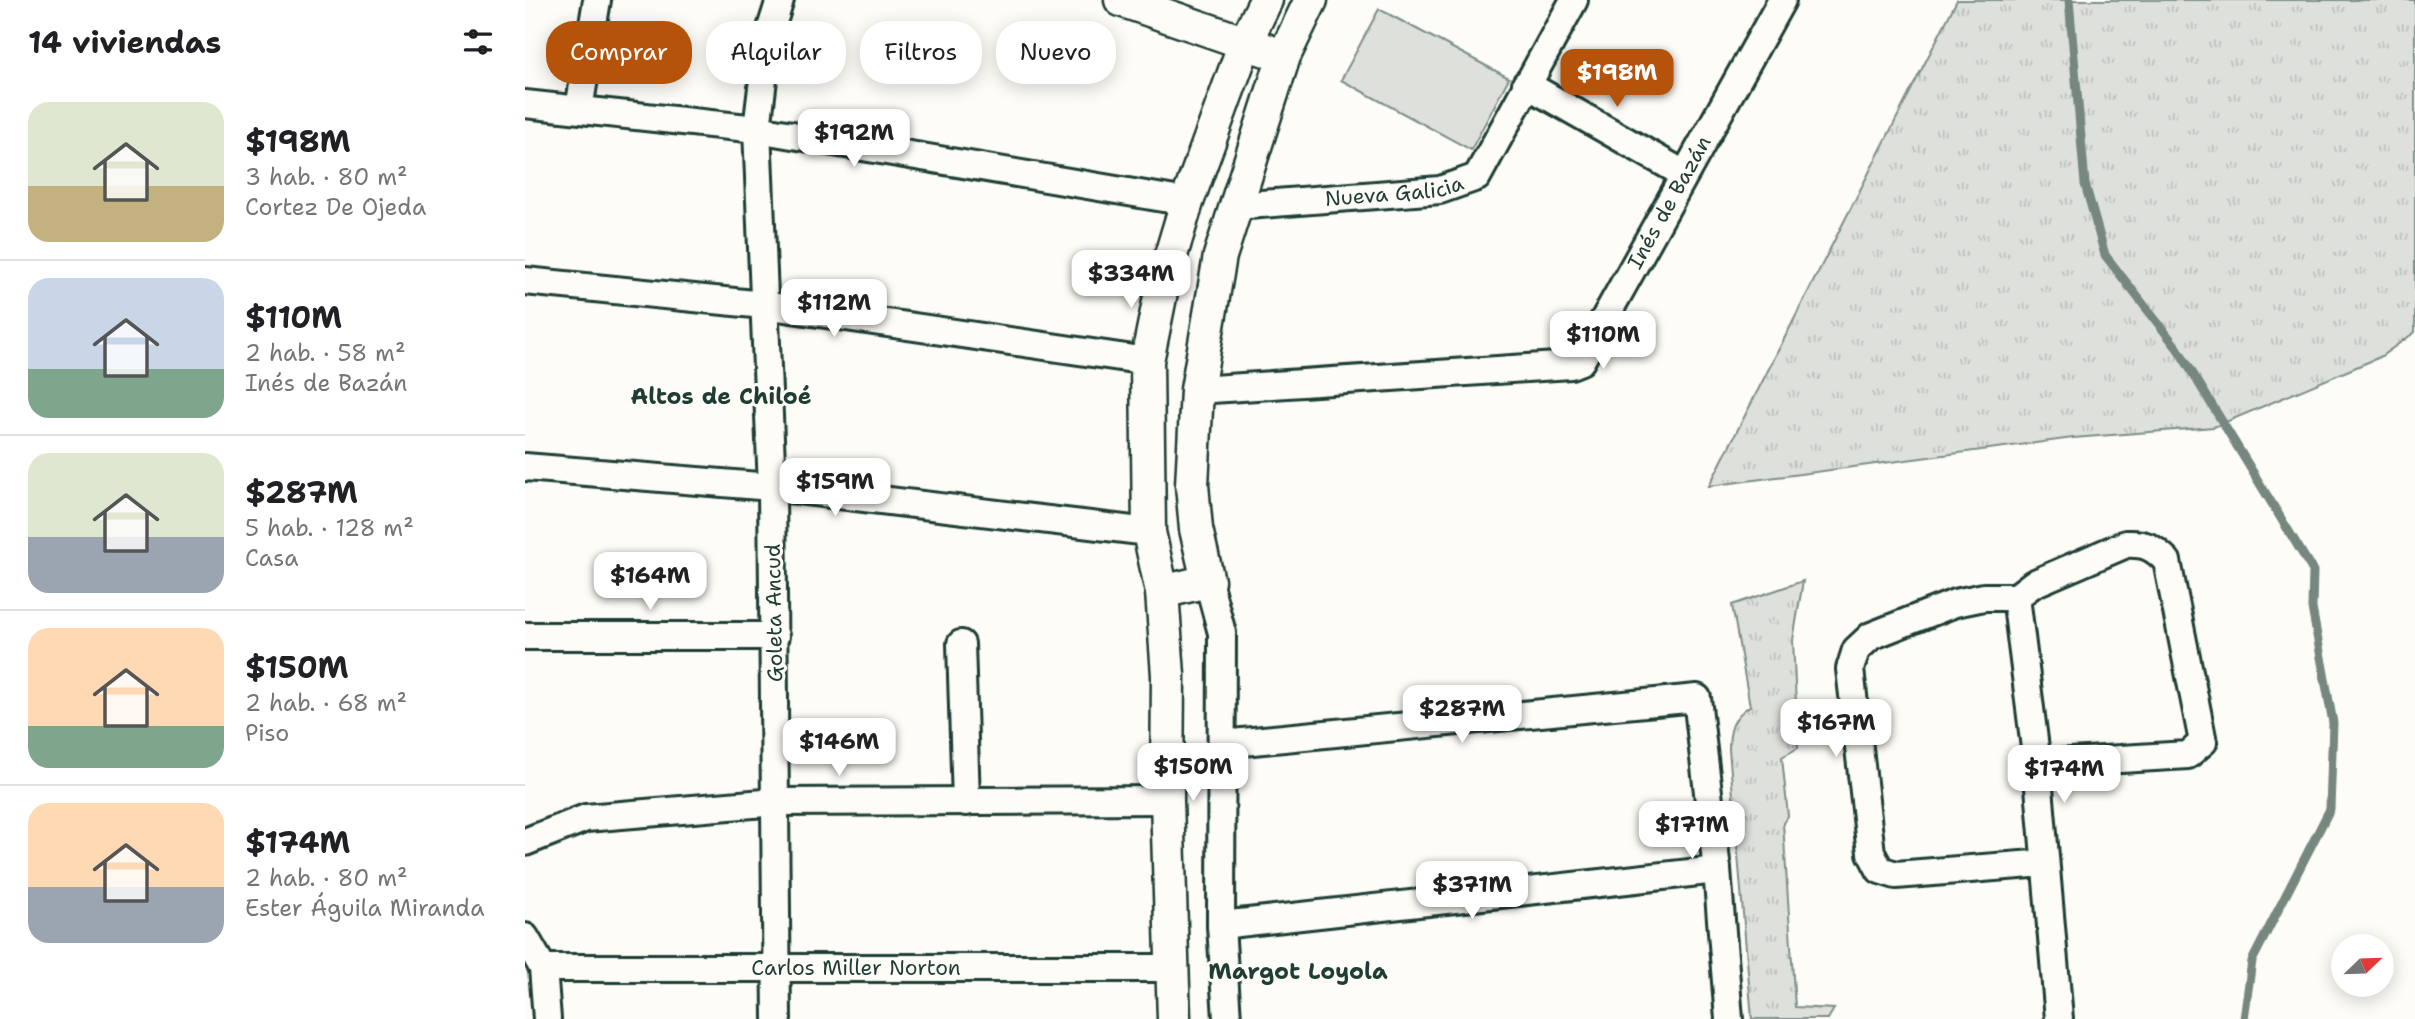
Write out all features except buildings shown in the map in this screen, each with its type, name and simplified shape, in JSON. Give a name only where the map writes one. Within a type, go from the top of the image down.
[{"type":"street","points":[[579,109],[597,0]]},
{"type":"street","name":"Goleta Ancud","points":[[776,1019],[772,487],[757,129],[768,38],[780,0]]},
{"type":"street","points":[[1121,0],[1284,56]]},
{"type":"street","points":[[1174,1019],[1167,800],[1168,675],[1162,592],[1149,532],[1147,361],[1163,282],[1187,202],[1245,43],[1266,0]]},
{"type":"street","points":[[1227,1019],[1221,925],[1222,633],[1196,529],[1192,485],[1197,390],[1220,256],[1284,56],[1311,0]]},
{"type":"street","name":"Nueva Galicia","points":[[1236,206],[1440,190],[1477,177],[1574,0]]},
{"type":"street","name":"Inés de Bazán","points":[[1197,390],[1571,365],[1581,361],[1782,0]]},
{"type":"street","points":[[1526,84],[1685,174]]},
{"type":"street","points":[[525,104],[757,129],[1187,202]]},
{"type":"street","points":[[525,281],[764,304],[1147,361]]},
{"type":"street","points":[[525,467],[772,487],[1149,532]]},
{"type":"street","points":[[2037,764],[2188,755],[2203,742],[2167,561],[2154,548],[2141,543],[2126,544],[2033,584],[2016,597],[1984,597],[1955,603],[1871,636],[1856,650],[1850,669],[1851,682],[1871,853],[1880,870],[1896,875],[2045,863]]},
{"type":"street","points":[[1162,592],[1208,581]]},
{"type":"street","points":[[2016,597],[2037,764],[2045,863],[2052,1018]]},
{"type":"street","points":[[525,636],[775,636]]},
{"type":"street","points":[[961,645],[965,802]]},
{"type":"street","points":[[1223,744],[1697,698],[1717,870],[1728,1019]]},
{"type":"street","points":[[525,842],[586,818],[776,802],[1167,800]]},
{"type":"street","points":[[1221,925],[1717,870]]},
{"type":"street","points":[[525,937],[543,968],[547,1019]]},
{"type":"street","name":"Carlos Miller Norton","points":[[543,968],[1171,968]]},
{"type":"green space","points":[[1957,0],[2415,0],[2415,332],[2380,357],[2214,427],[2073,438],[1709,486]]},
{"type":"green space","points":[[1379,9],[1509,78],[1471,150],[1341,80]]},
{"type":"green space","points":[[1803,581],[1793,640],[1798,748],[1782,757],[1788,816],[1783,823],[1795,1007],[1834,1009],[1828,1019],[1752,1019],[1729,749],[1733,724],[1750,706],[1732,605]]},
{"type":"waterway","points":[[2069,0],[2085,184],[2105,255],[2178,349],[2313,571],[2312,608],[2333,723],[2330,809],[2252,961],[2244,1019]]},
{"type":"district","name":"Altos de Chiloé","points":[[721,396]]},
{"type":"district","name":"Margot Loyola","points":[[1298,971]]}]
